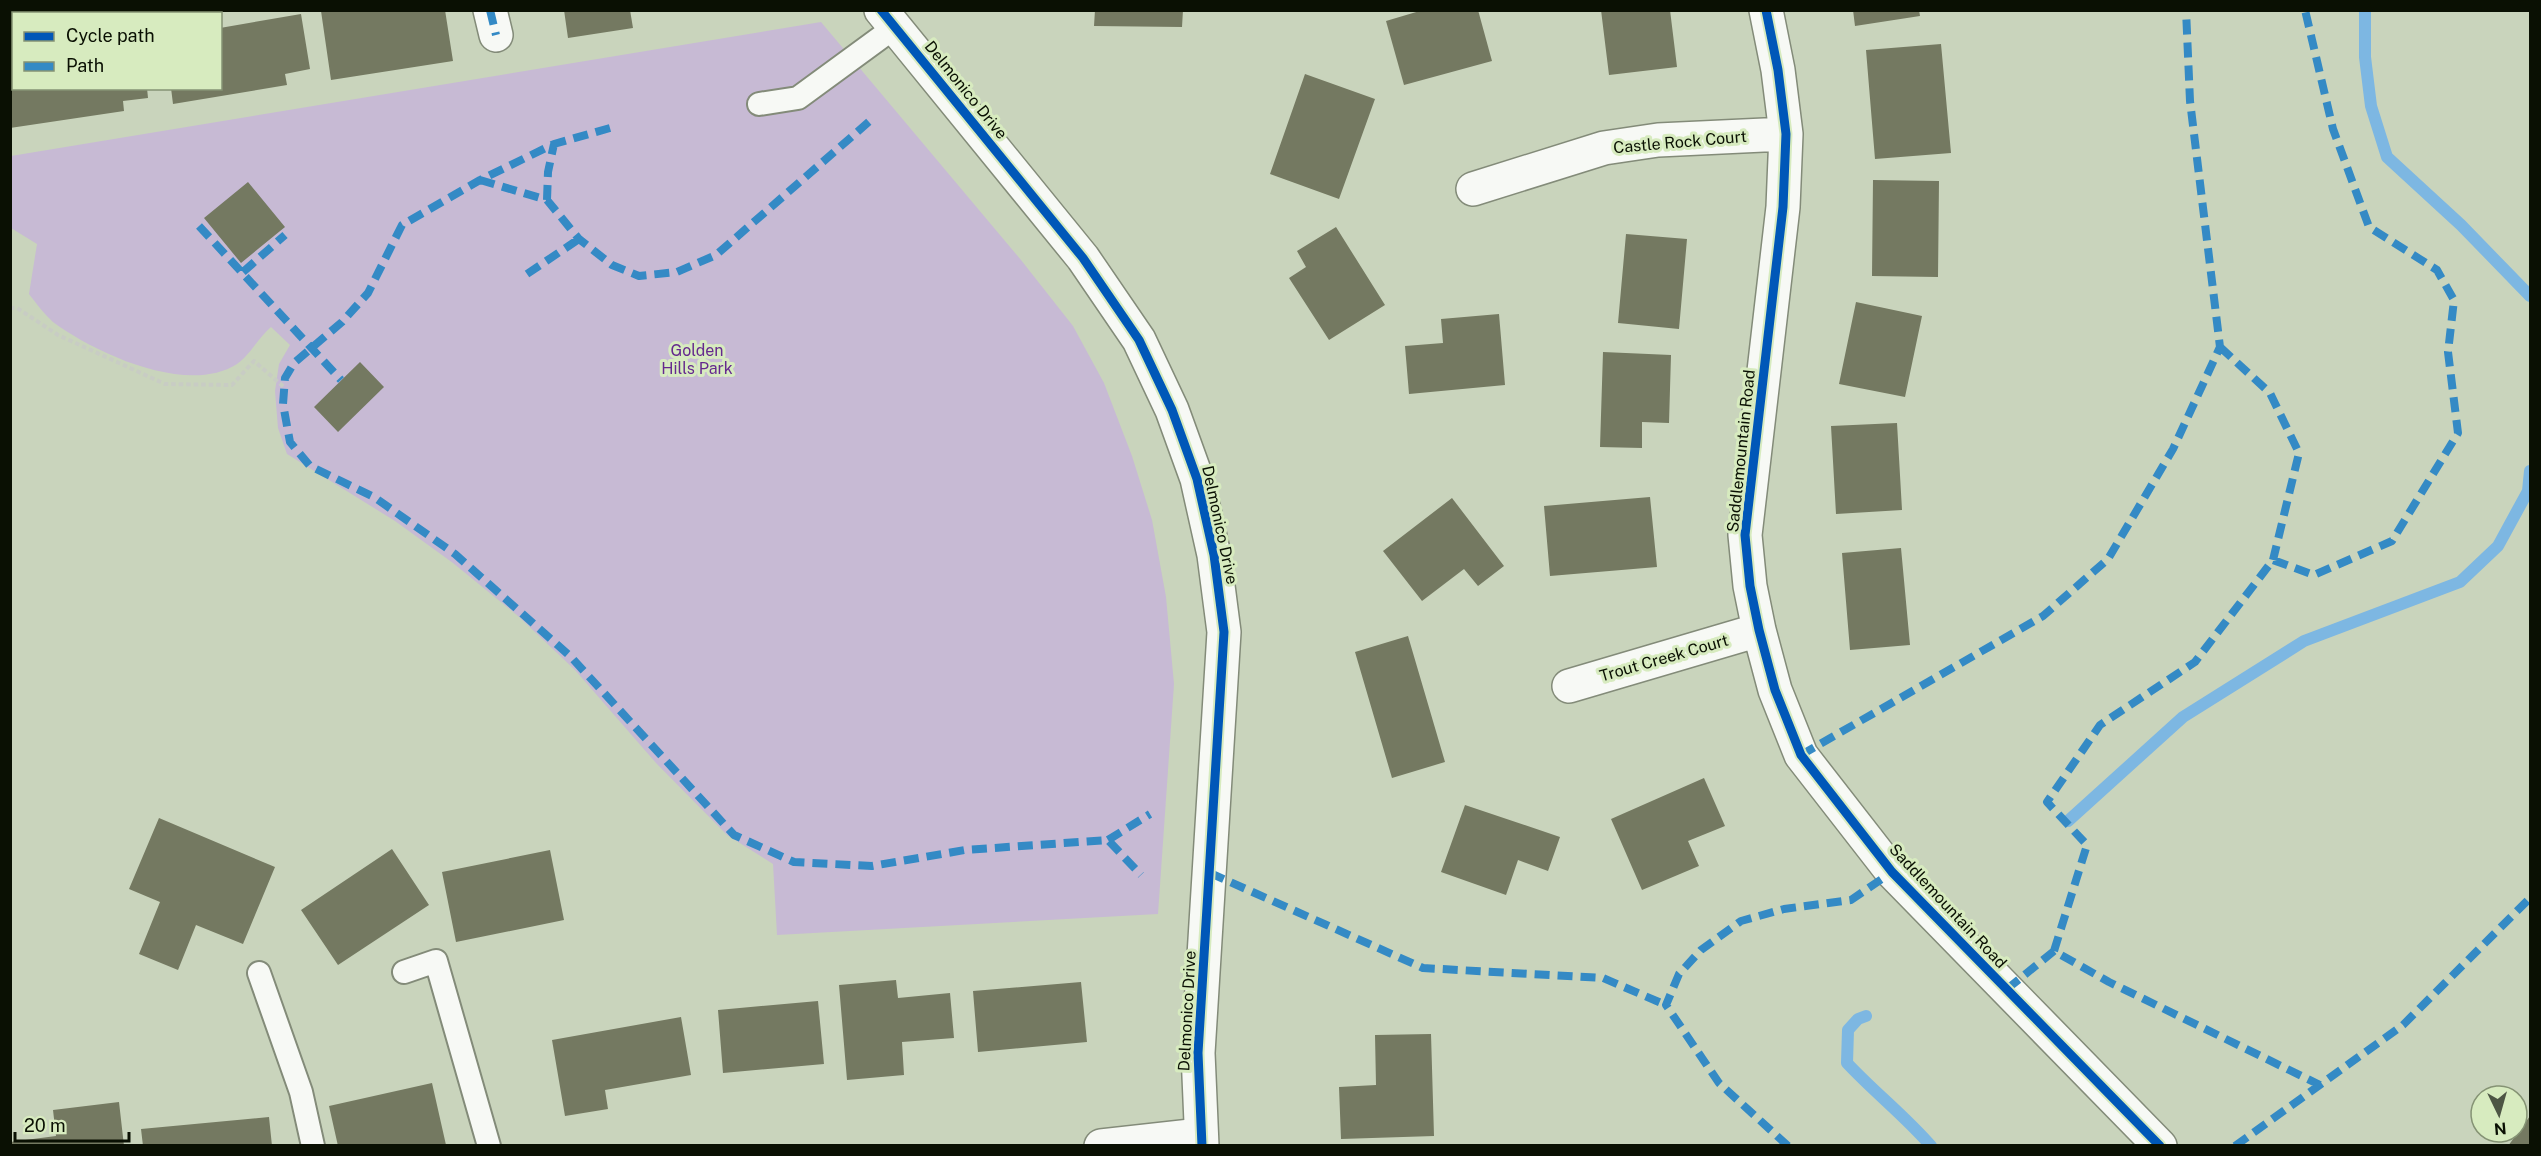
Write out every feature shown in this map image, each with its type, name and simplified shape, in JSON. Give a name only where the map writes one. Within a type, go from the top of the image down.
[{"type":"street","name":"Saddlemountain Road","points":[[1766,10],[1778,70],[1786,134],[1783,207],[1745,535],[1750,586],[1775,690],[1801,755],[1892,872],[2160,1146]]},
{"type":"street","name":"Delmonico Drive","points":[[888,19],[1083,258],[1139,340],[1172,410],[1197,479],[1214,555],[1224,632],[1198,1053],[1201,1140]]},
{"type":"street","name":"Castle Rock Court","points":[[1473,189],[1605,148],[1658,140],[1786,134]]},
{"type":"street","name":"Trout Creek Court","points":[[1569,686],[1759,630]]},
{"type":"street","points":[[1101,1146],[1201,1140]]},
{"type":"lane","points":[[759,104],[798,98],[888,19]]},
{"type":"lane","points":[[404,972],[436,961],[489,1146]]},
{"type":"lane","points":[[259,974],[301,1092],[313,1146]]},
{"type":"path","points":[[10,308],[17,308],[58,335],[165,384],[232,385],[254,361],[284,387]]},
{"type":"green space","name":"Golden Hills Park","points":[[821,22],[1021,260],[1073,326],[1104,383],[1132,456],[1152,520],[1166,597],[1174,684],[1158,914],[777,935],[773,864],[727,835],[656,763],[575,670],[518,616],[453,563],[395,521],[287,454],[278,428],[275,391],[279,364],[290,345],[271,327],[237,364],[216,373],[193,375],[168,373],[142,367],[92,346],[53,322],[29,294],[37,244],[11,228],[11,156]]},
{"type":"building","points":[[445,10],[453,61],[331,80],[321,11]]},
{"type":"building","points":[[564,10],[630,10],[633,28],[568,38]]},
{"type":"building","points":[[1095,10],[1183,10],[1182,27],[1094,26]]},
{"type":"building","points":[[1423,10],[1478,10],[1492,61],[1404,85],[1386,21]]},
{"type":"building","points":[[1601,10],[1670,10],[1677,67],[1609,75]]},
{"type":"building","points":[[1853,10],[1919,10],[1920,16],[1855,26]]},
{"type":"building","points":[[301,14],[310,69],[285,74],[287,85],[173,104],[171,90],[222,90],[222,28]]},
{"type":"building","points":[[1941,44],[1951,153],[1875,159],[1866,50]]},
{"type":"building","points":[[10,60],[12,60],[12,90],[147,90],[148,98],[123,101],[124,111],[10,128]]},
{"type":"building","points":[[1305,74],[1375,99],[1339,199],[1270,174]]},
{"type":"building","points":[[1873,180],[1939,181],[1938,277],[1872,276]]},
{"type":"building","points":[[248,182],[285,227],[241,263],[204,218]]},
{"type":"building","points":[[1336,227],[1385,305],[1329,340],[1289,278],[1306,267],[1297,251]]},
{"type":"building","points":[[1626,234],[1687,239],[1679,329],[1618,323]]},
{"type":"building","points":[[1856,302],[1922,316],[1905,397],[1839,384]]},
{"type":"building","points":[[1499,314],[1505,385],[1409,394],[1405,346],[1443,343],[1441,319]]},
{"type":"building","points":[[1603,352],[1671,355],[1669,423],[1642,422],[1642,448],[1600,447]]},
{"type":"building","points":[[360,362],[384,387],[338,432],[314,407]]},
{"type":"building","points":[[1897,423],[1902,510],[1836,514],[1831,426]]},
{"type":"building","points":[[1650,497],[1657,567],[1550,576],[1544,506]]},
{"type":"building","points":[[1452,498],[1504,566],[1478,586],[1464,569],[1422,601],[1383,551]]},
{"type":"building","points":[[1901,548],[1910,645],[1850,650],[1842,553]]},
{"type":"building","points":[[1408,636],[1445,762],[1392,778],[1355,652]]},
{"type":"building","points":[[1704,778],[1725,826],[1688,841],[1699,866],[1642,890],[1611,819]]},
{"type":"building","points":[[1465,805],[1560,837],[1548,871],[1518,860],[1506,895],[1441,872]]},
{"type":"building","points":[[159,818],[275,867],[243,944],[196,925],[178,970],[139,954],[160,902],[129,889]]},
{"type":"building","points":[[392,849],[429,905],[338,965],[301,910]]},
{"type":"building","points":[[550,850],[564,920],[456,942],[442,872]]},
{"type":"building","points":[[896,980],[898,998],[950,993],[954,1038],[902,1042],[904,1075],[847,1080],[839,985]]},
{"type":"building","points":[[1081,982],[1087,1042],[978,1052],[973,991]]},
{"type":"building","points":[[818,1001],[824,1064],[723,1073],[718,1010]]},
{"type":"building","points":[[681,1017],[691,1075],[605,1090],[608,1109],[565,1116],[552,1040]]},
{"type":"building","points":[[1431,1034],[1434,1136],[1341,1139],[1339,1087],[1376,1085],[1375,1035]]},
{"type":"building","points":[[432,1083],[446,1145],[338,1146],[329,1106]]},
{"type":"building","points":[[119,1102],[124,1146],[10,1146],[10,1142],[56,1136],[53,1110]]},
{"type":"building","points":[[269,1117],[272,1146],[143,1146],[141,1129]]},
{"type":"building","points":[[2529,1117],[2530,1146],[2508,1146],[2509,1144],[2529,1144]]},
{"type":"waterway","points":[[2365,10],[2365,57],[2371,106],[2387,157],[2461,225],[2530,296]]},
{"type":"waterway","points":[[2068,821],[2183,717],[2304,641],[2460,582],[2498,546],[2528,491],[2530,471]]},
{"type":"waterway","points":[[1866,1016],[1858,1019],[1848,1030],[1847,1063],[1931,1146]]},
{"type":"marked path","points":[[490,10],[496,35]]},
{"type":"marked path","points":[[1801,755],[2043,616],[2108,559],[2173,449],[2220,347],[2190,101],[2186,10]]},
{"type":"marked path","points":[[2054,951],[2087,845],[2047,802],[2100,725],[2195,662],[2273,560],[2314,575],[2392,541],[2458,433],[2448,352],[2454,300],[2437,270],[2369,227],[2333,129],[2305,10]]},
{"type":"marked path","points":[[480,180],[547,200],[579,239],[612,265],[639,276],[677,272],[716,255],[872,119]]},
{"type":"marked path","points":[[610,128],[554,144],[480,180],[402,225],[368,293],[342,322],[294,363],[285,378],[283,404],[290,442],[310,466],[374,497],[455,554],[571,657],[734,835],[794,862],[872,866],[965,850],[1108,840],[1141,875]]},
{"type":"marked path","points":[[547,200],[548,172],[554,144]]},
{"type":"marked path","points":[[199,226],[341,380]]},
{"type":"marked path","points":[[243,272],[285,235]]},
{"type":"marked path","points":[[527,274],[579,239]]},
{"type":"marked path","points":[[2220,347],[2270,393],[2299,453],[2273,560]]},
{"type":"marked path","points":[[1108,840],[1150,814]]},
{"type":"marked path","points":[[1788,1146],[1719,1083],[1666,1005],[1679,974],[1701,950],[1741,921],[1784,909],[1851,900],[1892,872]]},
{"type":"marked path","points":[[1210,873],[1423,968],[1603,978],[1666,1005]]},
{"type":"marked path","points":[[2235,1146],[2403,1025],[2530,898]]},
{"type":"marked path","points":[[2007,989],[2054,951],[2109,982],[2320,1085]]},
{"type":"cycle path","points":[[881,10],[1083,258],[1139,340],[1172,410],[1197,479],[1214,555],[1224,632],[1198,1053],[1202,1146]]},
{"type":"cycle path","points":[[1766,10],[1778,70],[1786,134],[1783,207],[1745,535],[1750,586],[1775,690],[1801,755],[1892,872],[2160,1146]]}]
